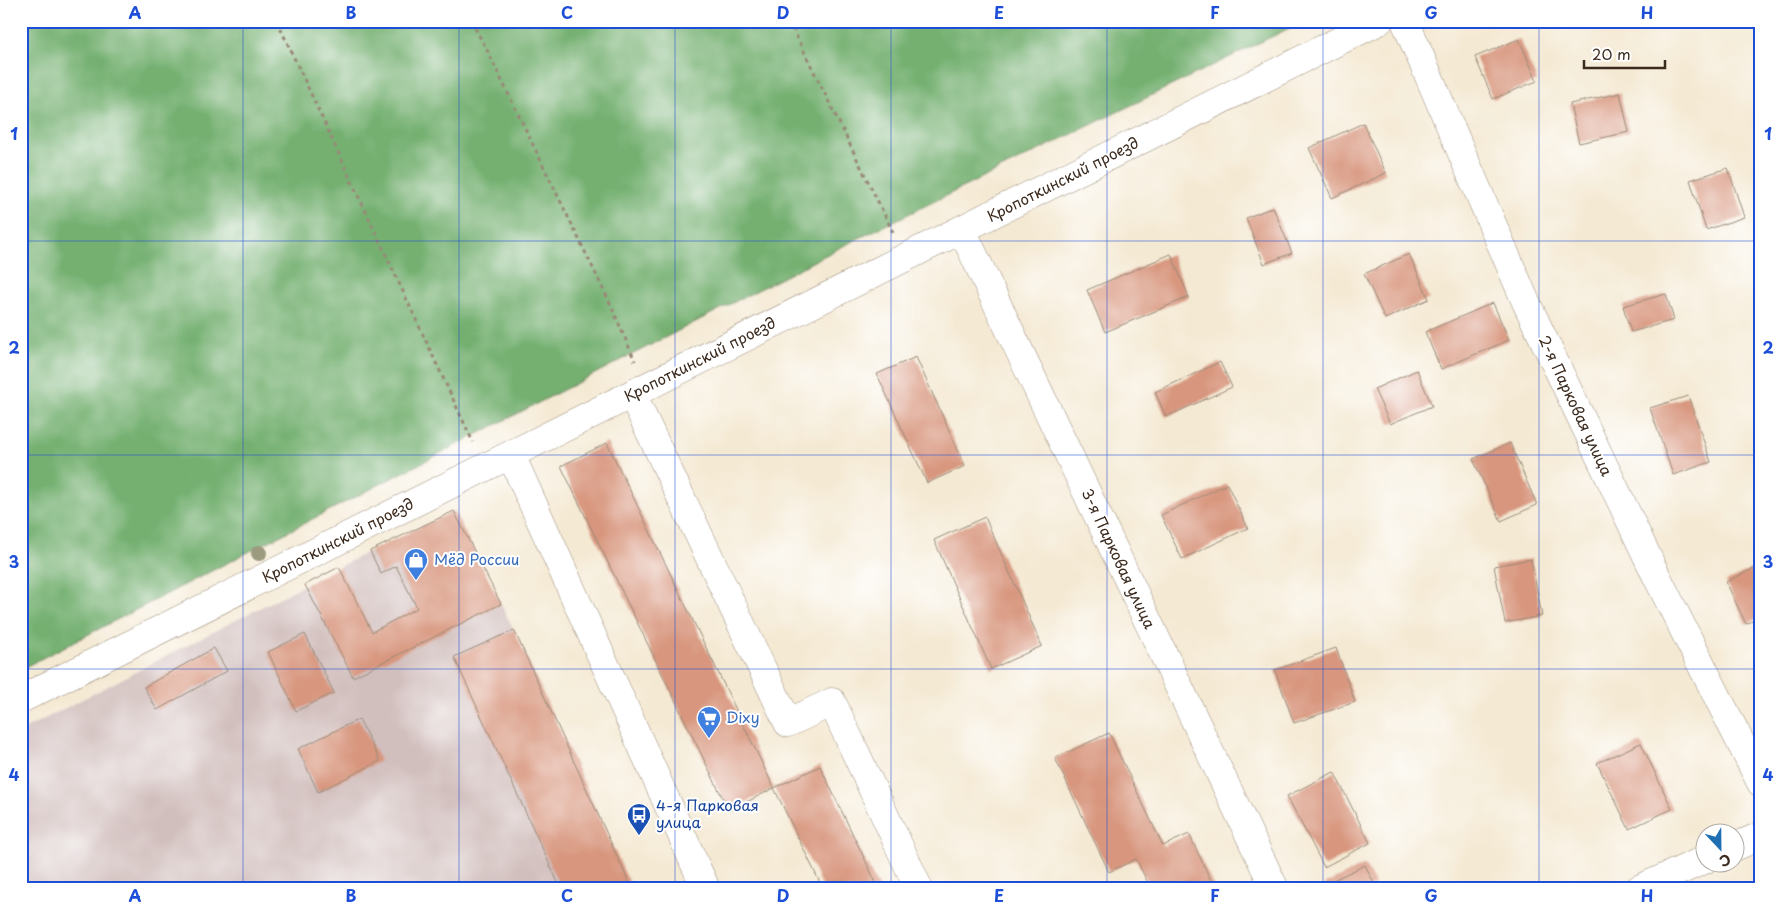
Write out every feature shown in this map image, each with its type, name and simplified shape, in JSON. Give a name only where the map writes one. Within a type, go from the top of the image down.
[{"type":"street","name":"Кропоткинский проезд","points":[[21,699],[1379,21]]},
{"type":"street","name":"2-я Парковая улица","points":[[1405,21],[1525,300],[1656,577],[1761,783]]},
{"type":"street","name":"3-я Парковая улица","points":[[962,230],[1275,889]]},
{"type":"street","points":[[639,390],[788,723],[832,702],[919,889]]},
{"type":"street","points":[[511,455],[706,889]]},
{"type":"street","points":[[1744,843],[1761,836]]},
{"type":"street","points":[[1639,889],[1694,864]]},
{"type":"path","points":[[277,21],[485,468]]},
{"type":"path","points":[[471,21],[485,46],[609,301],[639,390]]},
{"type":"path","points":[[789,21],[905,258]]},
{"type":"shaded area","points":[[454,511],[514,630],[632,889],[21,889],[21,731],[370,551]]},
{"type":"green space","points":[[21,21],[1304,21],[851,242],[21,669]]},
{"type":"building","points":[[1519,39],[1537,81],[1493,99],[1475,57]]},
{"type":"building","points":[[1620,93],[1629,132],[1579,143],[1570,104]]},
{"type":"building","points":[[1363,123],[1386,173],[1332,198],[1309,148]]},
{"type":"building","points":[[1728,168],[1744,217],[1706,230],[1690,180]]},
{"type":"building","points":[[1273,207],[1292,253],[1264,264],[1246,218]]},
{"type":"building","points":[[1171,254],[1189,297],[1105,332],[1087,290]]},
{"type":"building","points":[[1409,254],[1429,299],[1385,319],[1364,274]]},
{"type":"building","points":[[1666,294],[1674,320],[1631,332],[1623,306]]},
{"type":"building","points":[[1493,303],[1509,340],[1441,369],[1425,332]]},
{"type":"building","points":[[916,357],[965,466],[927,483],[877,374]]},
{"type":"building","points":[[1220,362],[1232,387],[1166,417],[1155,392]]},
{"type":"building","points":[[1417,370],[1432,406],[1390,424],[1374,389]]},
{"type":"building","points":[[1688,396],[1711,462],[1673,475],[1650,408]]},
{"type":"building","points":[[607,443],[774,788],[729,811],[561,466]]},
{"type":"building","points":[[1510,443],[1537,505],[1501,521],[1473,459]]},
{"type":"building","points":[[1227,484],[1248,528],[1182,559],[1161,515]]},
{"type":"building","points":[[454,511],[501,604],[353,677],[305,585],[339,567],[372,632],[417,608],[396,566],[381,574],[370,551]]},
{"type":"building","points":[[985,517],[1042,646],[991,669],[934,540]]},
{"type":"building","points":[[1531,559],[1542,616],[1505,623],[1494,566]]},
{"type":"building","points":[[1761,565],[1761,617],[1746,624],[1726,582]]},
{"type":"building","points":[[514,630],[632,889],[561,889],[454,657]]},
{"type":"building","points":[[305,634],[334,693],[296,711],[268,652]]},
{"type":"building","points":[[214,648],[227,671],[157,710],[144,687]]},
{"type":"building","points":[[1336,648],[1355,702],[1294,723],[1275,670]]},
{"type":"building","points":[[359,719],[380,761],[318,792],[298,749]]},
{"type":"building","points":[[1109,733],[1163,846],[1189,834],[1215,889],[1151,889],[1136,859],[1109,872],[1055,758]]},
{"type":"building","points":[[1641,743],[1672,809],[1629,829],[1597,763]]},
{"type":"building","points":[[820,766],[879,889],[823,889],[774,788]]},
{"type":"building","points":[[1334,772],[1370,843],[1324,867],[1287,796]]},
{"type":"building","points":[[1365,865],[1375,885],[1367,889],[1327,889],[1325,884]]},
{"type":"place","name":"Мёд России","points":[[416,581]]},
{"type":"place","name":"Dixy","points":[[709,739]]},
{"type":"place","name":"4-я Парковая улица","points":[[639,836]]}]
